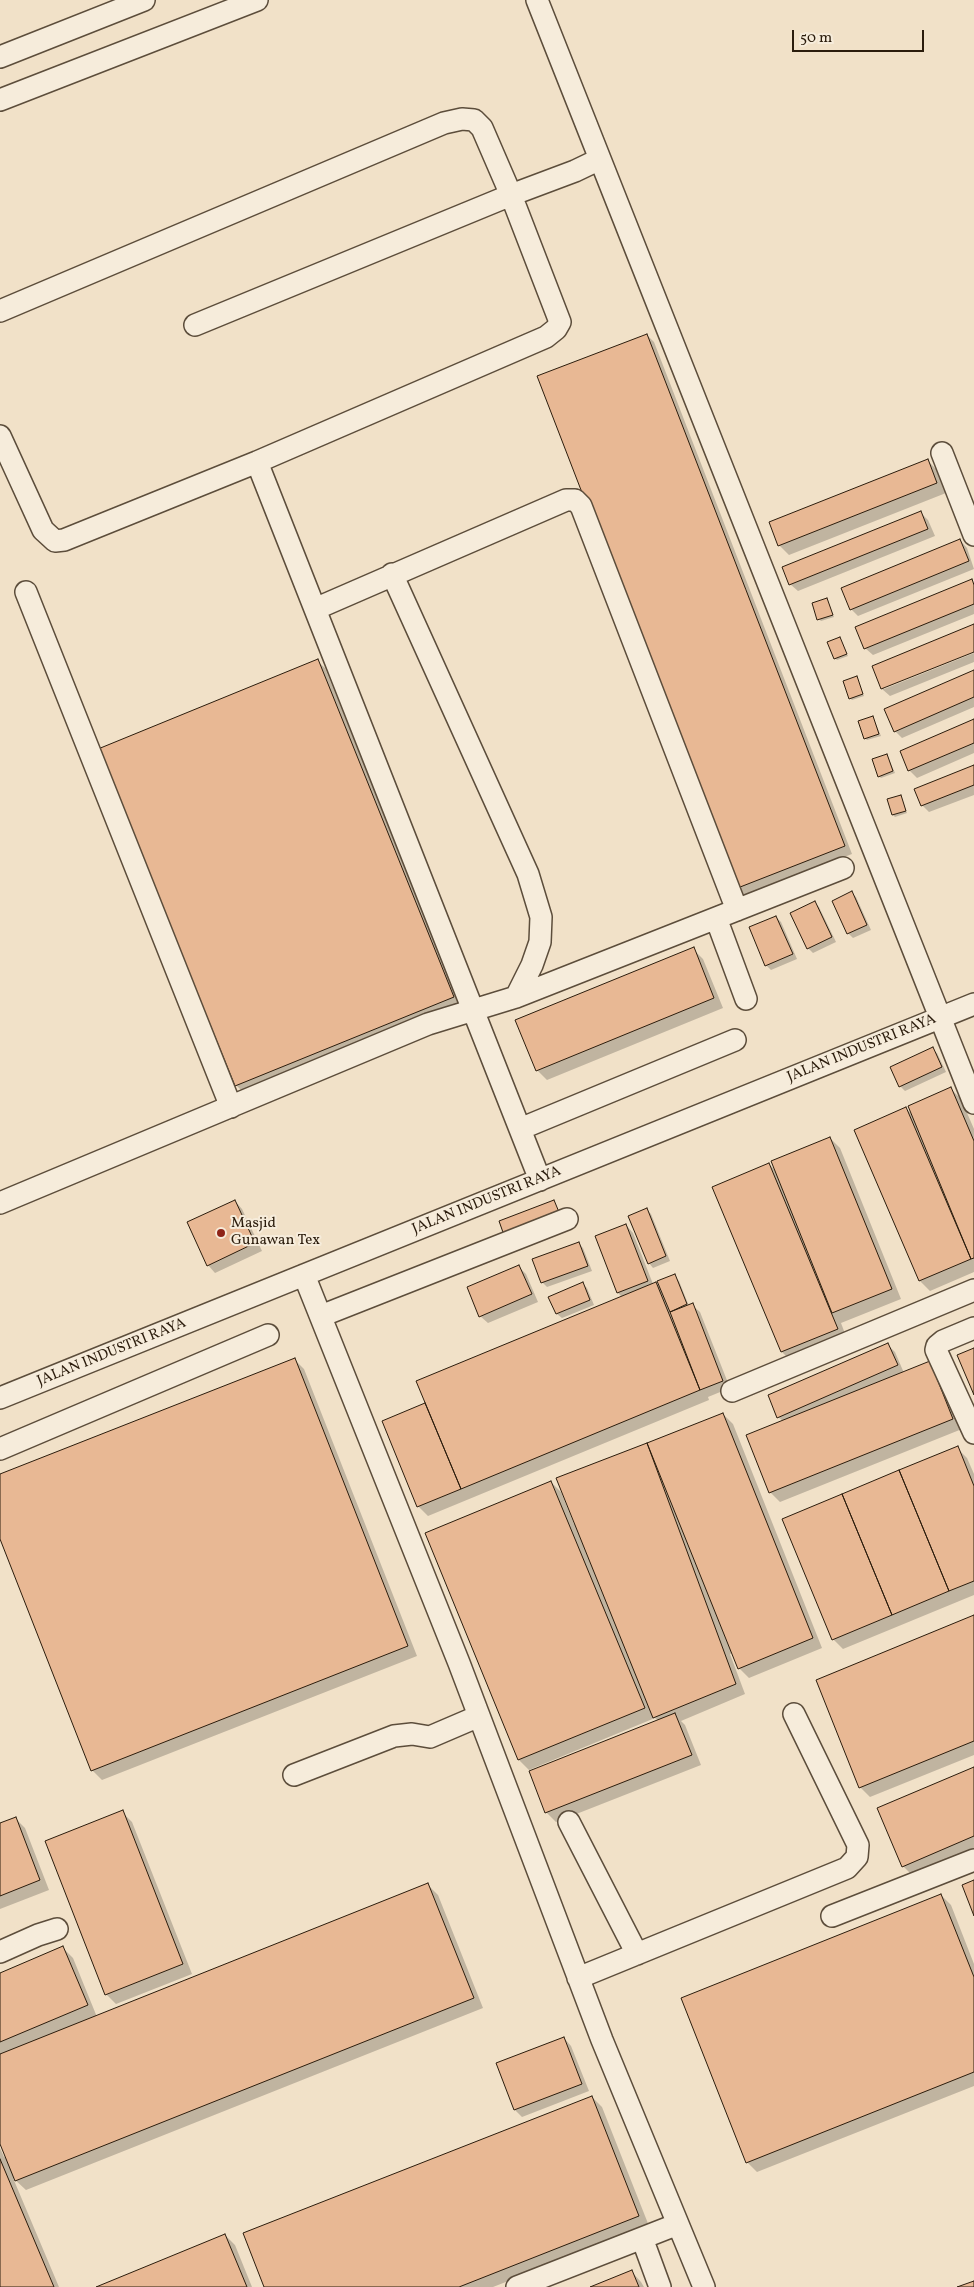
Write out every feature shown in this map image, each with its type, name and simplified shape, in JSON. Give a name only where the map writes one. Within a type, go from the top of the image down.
[{"type":"street","points":[[0,57],[144,0]]},
{"type":"street","points":[[0,100],[257,0]]},
{"type":"street","points":[[537,0],[974,1103]]},
{"type":"street","points":[[0,311],[444,123],[462,119],[474,120],[482,128],[511,195],[560,322],[556,329],[546,337],[257,462],[64,540],[55,541],[43,530],[0,436]]},
{"type":"street","points":[[195,325],[511,195],[575,171],[600,159]]},
{"type":"street","points":[[942,453],[974,535]]},
{"type":"street","points":[[257,462],[540,1180]]},
{"type":"street","points":[[315,609],[566,500],[575,500],[584,514],[737,910]]},
{"type":"street","points":[[392,574],[528,874],[541,917],[540,942],[532,965],[516,997]]},
{"type":"street","points":[[26,592],[231,1107]]},
{"type":"street","points":[[0,1203],[428,1024],[473,1012],[516,997],[844,868]]},
{"type":"street","points":[[716,918],[746,999]]},
{"type":"street","name":"JALAN INDUSTRI RAYA","points":[[0,1398],[974,1004]]},
{"type":"street","points":[[520,1129],[735,1040]]},
{"type":"street","points":[[321,1316],[566,1219]]},
{"type":"street","points":[[304,1275],[479,1716],[578,1978],[704,2287]]},
{"type":"street","points":[[732,1391],[974,1290]]},
{"type":"street","points":[[974,1328],[942,1341],[936,1350],[974,1433]]},
{"type":"street","points":[[0,1449],[268,1335]]},
{"type":"street","points":[[578,1978],[847,1868],[857,1857],[858,1845],[794,1714]]},
{"type":"street","points":[[294,1775],[394,1736],[412,1734],[430,1737],[479,1716]]},
{"type":"street","points":[[569,1822],[636,1954]]},
{"type":"street","points":[[832,1916],[974,1860]]},
{"type":"street","points":[[0,1952],[38,1935],[57,1929]]},
{"type":"street","points":[[517,2287],[678,2224]]},
{"type":"street","points":[[642,2238],[660,2287]]},
{"type":"building","points":[[647,334],[845,846],[735,889],[537,376]]},
{"type":"building","points":[[928,459],[937,483],[778,546],[769,522]]},
{"type":"building","points":[[921,511],[928,529],[789,585],[782,567]]},
{"type":"building","points":[[960,539],[969,561],[850,610],[841,588]]},
{"type":"building","points":[[972,579],[974,585],[974,604],[864,649],[855,627]]},
{"type":"building","points":[[827,598],[833,615],[817,620],[812,603]]},
{"type":"building","points":[[974,624],[974,652],[881,689],[872,666]]},
{"type":"building","points":[[840,637],[847,654],[834,659],[827,642]]},
{"type":"building","points":[[318,659],[454,997],[235,1086],[98,749]]},
{"type":"building","points":[[974,670],[974,697],[894,732],[884,709]]},
{"type":"building","points":[[857,676],[863,694],[849,699],[843,681]]},
{"type":"building","points":[[873,716],[879,734],[864,739],[858,721]]},
{"type":"building","points":[[974,719],[974,743],[908,771],[900,751]]},
{"type":"building","points":[[887,754],[893,771],[878,777],[872,759]]},
{"type":"building","points":[[974,765],[974,785],[921,806],[914,789]]},
{"type":"building","points":[[901,795],[906,811],[892,815],[887,799]]},
{"type":"building","points":[[852,891],[867,925],[847,934],[832,901]]},
{"type":"building","points":[[815,901],[832,937],[807,949],[790,913]]},
{"type":"building","points":[[776,916],[793,954],[765,966],[749,927]]},
{"type":"building","points":[[694,947],[714,998],[536,1071],[515,1020]]},
{"type":"building","points":[[933,1047],[942,1067],[899,1087],[890,1067]]},
{"type":"building","points":[[951,1087],[974,1141],[974,1258],[971,1259],[908,1106]]},
{"type":"building","points":[[906,1107],[971,1259],[919,1281],[854,1130]]},
{"type":"building","points":[[830,1137],[892,1289],[832,1313],[771,1161]]},
{"type":"building","points":[[769,1163],[838,1329],[781,1352],[712,1187]]},
{"type":"building","name":"Masjid Gunawan Tex","points":[[235,1200],[255,1243],[207,1266],[187,1222]]},
{"type":"building","points":[[554,1200],[561,1217],[505,1238],[499,1221]]},
{"type":"building","points":[[647,1208],[666,1256],[648,1264],[628,1216]]},
{"type":"building","points":[[626,1224],[648,1281],[617,1293],[595,1236]]},
{"type":"building","points":[[579,1242],[588,1266],[541,1283],[532,1259]]},
{"type":"building","points":[[519,1265],[532,1294],[479,1317],[467,1287]]},
{"type":"building","points":[[675,1274],[687,1304],[670,1312],[657,1281]]},
{"type":"building","points":[[583,1282],[590,1300],[556,1314],[548,1297]]},
{"type":"building","points":[[656,1282],[700,1390],[461,1489],[416,1381]]},
{"type":"building","points":[[693,1303],[723,1381],[700,1390],[670,1312]]},
{"type":"building","points":[[888,1343],[898,1365],[777,1418],[768,1395]]},
{"type":"building","points":[[974,1348],[974,1395],[957,1355]]},
{"type":"building","points":[[295,1358],[408,1646],[91,1771],[0,1539],[0,1474]]},
{"type":"building","points":[[930,1361],[953,1419],[769,1493],[746,1435]]},
{"type":"building","points":[[425,1403],[461,1489],[417,1507],[382,1421]]},
{"type":"building","points":[[723,1413],[813,1638],[738,1669],[647,1443]]},
{"type":"building","points":[[647,1443],[736,1684],[653,1718],[556,1478]]},
{"type":"building","points":[[958,1446],[974,1486],[974,1581],[949,1591],[899,1470]]},
{"type":"building","points":[[899,1470],[949,1591],[892,1615],[842,1494]]},
{"type":"building","points":[[551,1481],[645,1708],[518,1760],[425,1533]]},
{"type":"building","points":[[842,1494],[892,1615],[832,1640],[782,1519]]},
{"type":"building","points":[[974,1615],[974,1741],[859,1788],[816,1680]]},
{"type":"building","points":[[675,1713],[692,1755],[545,1813],[529,1771]]},
{"type":"building","points":[[974,1767],[974,1836],[902,1867],[877,1808]]},
{"type":"building","points":[[123,1810],[183,1964],[105,1995],[45,1841]]},
{"type":"building","points":[[16,1817],[40,1880],[0,1896],[0,1823]]},
{"type":"building","points":[[974,1880],[974,1916],[962,1885]]},
{"type":"building","points":[[428,1883],[474,1998],[15,2181],[0,2144],[0,2054]]},
{"type":"building","points":[[941,1894],[974,1977],[974,2072],[746,2163],[681,1998]]},
{"type":"building","points":[[63,1946],[88,2005],[0,2042],[0,1973]]},
{"type":"building","points":[[564,2037],[582,2084],[514,2110],[496,2063]]},
{"type":"building","points":[[592,2096],[639,2216],[459,2287],[264,2287],[243,2233]]},
{"type":"building","points":[[0,2159],[54,2287],[0,2287]]},
{"type":"building","points":[[225,2234],[247,2287],[96,2287]]},
{"type":"building","points":[[632,2270],[639,2287],[590,2287]]},
{"type":"building","points":[[974,2281],[974,2287],[957,2287]]},
{"type":"place","name":"Masjid Gunawan Tex","points":[[221,1233]]}]
